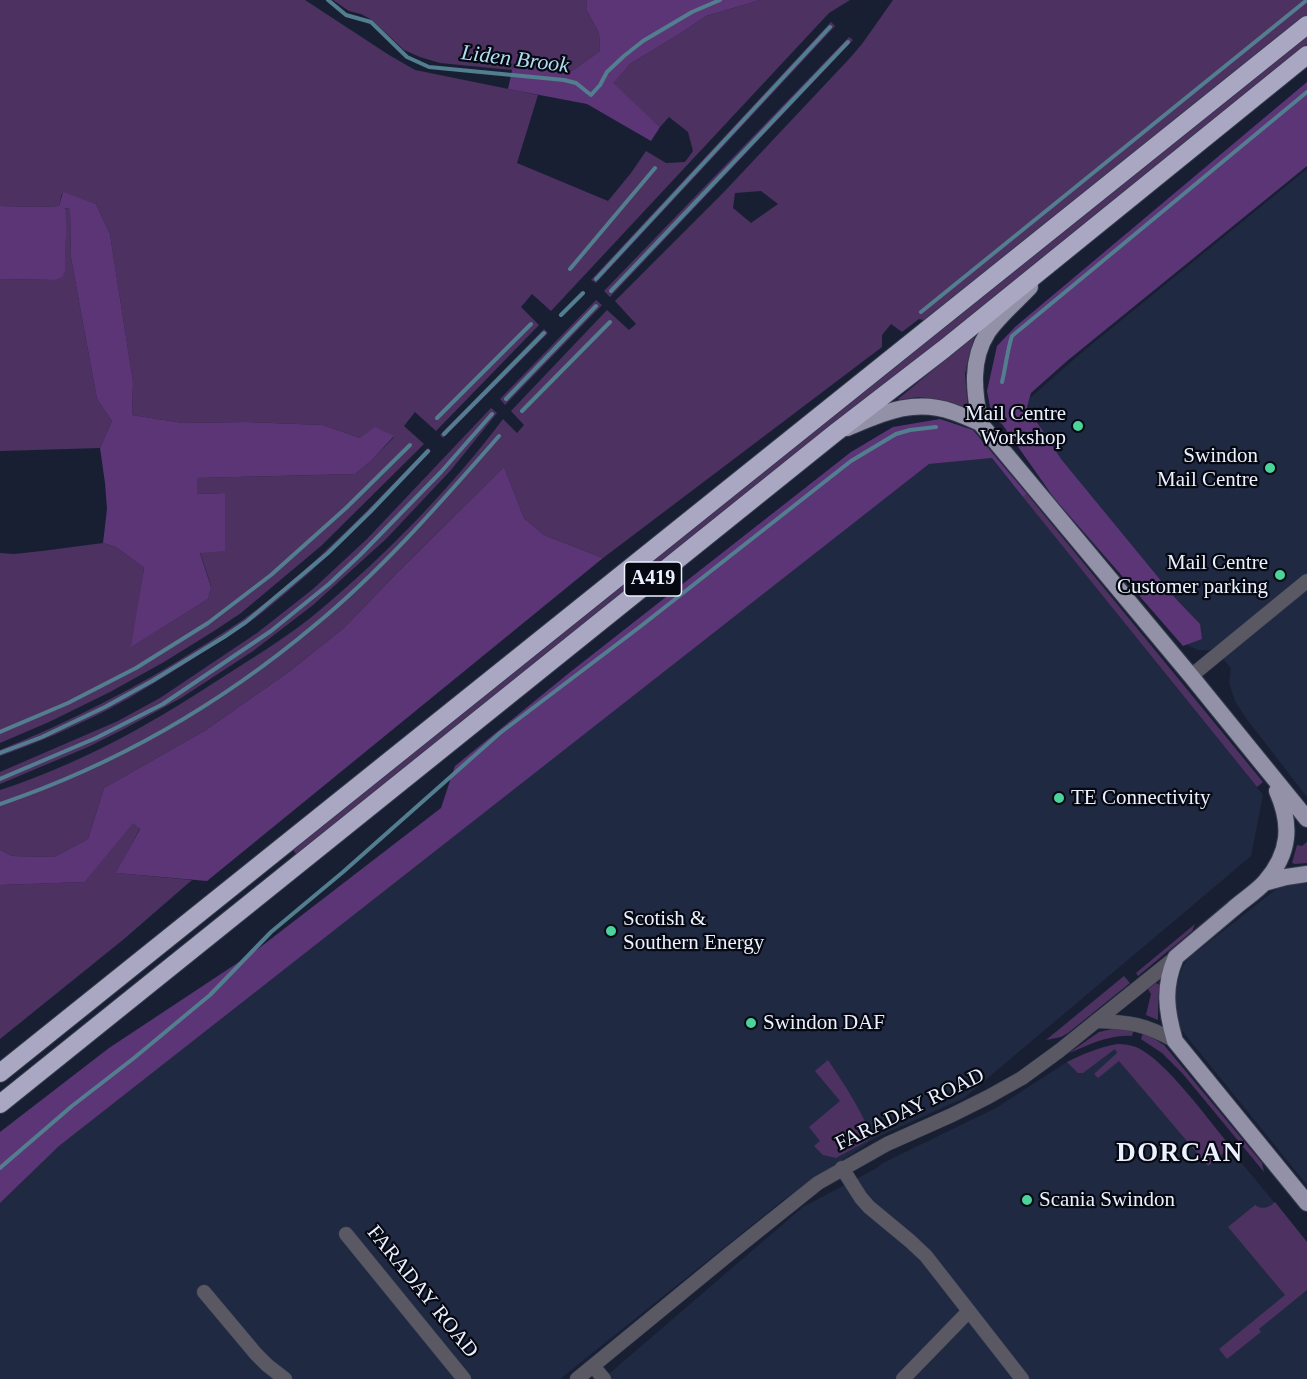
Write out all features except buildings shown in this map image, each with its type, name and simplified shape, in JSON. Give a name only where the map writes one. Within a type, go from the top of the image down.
[{"type":"highway","name":"A419","points":[[0,1073],[1307,25]]},
{"type":"highway","name":"A419","points":[[0,1104],[836,433],[944,349],[1307,55]]},
{"type":"main road","points":[[980,423],[974,378],[977,358],[983,341],[990,330],[1064,250]]},
{"type":"main road","points":[[836,433],[886,412],[915,406],[945,409],[980,423],[1307,819]]},
{"type":"main road","name":"FARADAY ROAD","points":[[1176,957],[1264,883],[1277,864],[1283,852],[1288,824],[1282,803],[1269,774]]},
{"type":"main road","name":"FARADAY ROAD","points":[[1264,883],[1307,874]]},
{"type":"main road","points":[[1176,957],[1170,971],[1166,997],[1168,1016],[1175,1041],[1307,1203]]},
{"type":"street","points":[[1191,676],[1307,581]]},
{"type":"street","name":"FARADAY ROAD","points":[[577,1379],[826,1177],[887,1144],[952,1115],[1014,1083],[1059,1051],[1176,957]]},
{"type":"street","points":[[1096,1021],[1140,1025],[1175,1041]]},
{"type":"street","points":[[842,1168],[869,1207],[926,1256],[1022,1379]]},
{"type":"street","name":"FARADAY ROAD","points":[[345,1234],[464,1379]]},
{"type":"street","points":[[204,1292],[256,1354],[285,1379]]},
{"type":"street","points":[[903,1379],[969,1311]]},
{"type":"street","points":[[593,1366],[604,1379]]},
{"type":"shaded area","points":[[0,0],[305,0],[415,70],[538,95],[517,163],[608,201],[646,151],[666,163],[685,162],[693,151],[688,132],[669,117],[660,127],[612,83],[630,64],[706,16],[760,0],[850,0],[829,13],[551,311],[532,294],[521,307],[539,325],[436,431],[415,412],[404,426],[424,444],[321,546],[241,613],[164,662],[110,692],[0,743],[0,553],[14,554],[103,543],[116,547],[144,568],[132,646],[208,599],[211,586],[200,552],[224,493],[197,494],[197,478],[355,474],[394,437],[360,438],[323,425],[246,422],[183,423],[132,415],[133,382],[110,234],[96,204],[62,193],[59,206],[0,206]]},
{"type":"shaded area","points":[[333,0],[587,0],[586,9],[599,33],[600,51],[572,71],[514,62],[512,70],[440,63],[404,50],[372,20],[349,11]]},
{"type":"shaded area","points":[[587,0],[760,0],[706,16],[630,64],[613,83],[660,127],[651,141],[587,104],[508,89],[514,61],[572,71],[600,51],[599,33],[586,9]]},
{"type":"shaded area","points":[[893,0],[1307,0],[1307,15],[928,321],[919,319],[902,332],[891,324],[882,335],[882,347],[603,558],[544,535],[524,518],[504,467],[344,628],[290,671],[206,730],[104,788],[88,839],[54,857],[12,856],[0,850],[0,790],[57,769],[138,729],[269,648],[295,629],[345,589],[394,543],[462,470],[503,419],[517,433],[524,425],[511,411],[607,310],[629,330],[636,324],[615,301],[723,193],[862,44]],"holes":[[[761,191],[778,204],[751,223],[733,208],[735,193]]]},
{"type":"shaded area","points":[[831,22],[835,26],[596,283],[591,280]]},
{"type":"shaded area","points":[[1307,36],[1307,44],[297,855],[293,850]]},
{"type":"shaded area","points":[[849,37],[853,40],[610,297],[604,291]]},
{"type":"shaded area","points":[[1307,82],[1307,166],[1067,361],[1031,393],[1027,407],[1061,459],[1176,599],[1200,624],[1202,639],[1183,646],[1054,498],[1002,424],[992,417],[987,391],[997,346],[1015,327]]},
{"type":"shaded area","name":"Swindon Mail Centre","points":[[1307,169],[1307,797],[1235,701],[1229,683],[1231,668],[1214,648],[1198,650],[1182,640],[1011,433],[1031,397],[1086,349]]},
{"type":"shaded area","points":[[63,192],[96,204],[110,234],[133,382],[132,415],[183,423],[246,422],[323,425],[360,438],[375,427],[394,436],[372,460],[355,474],[197,478],[197,494],[225,493],[225,551],[200,553],[211,587],[208,599],[131,647],[144,568],[116,547],[103,543],[107,509],[100,448],[112,421],[97,399],[71,258],[70,209],[65,208],[67,236],[65,271],[62,277],[55,280],[0,279],[0,206],[59,206]]},
{"type":"shaded area","points":[[64,208],[70,209],[71,258],[97,399],[112,421],[100,448],[0,451],[0,279],[55,280],[65,271],[67,236]]},
{"type":"shaded area","points":[[596,300],[602,305],[505,405],[500,399]]},
{"type":"shaded area","points":[[544,329],[548,333],[443,438],[440,435]]},
{"type":"shaded area","points":[[975,335],[965,374],[968,408],[919,397],[898,399]]},
{"type":"shaded area","points":[[491,408],[497,413],[451,470],[386,539],[313,605],[253,651],[181,698],[122,730],[0,784],[0,772],[118,721],[160,698],[257,633],[313,589],[367,539]]},
{"type":"shaded area","points":[[940,419],[973,430],[1027,494],[1023,497],[992,458],[929,464],[59,1146],[0,1203],[0,1132],[109,1048],[254,952],[441,808],[455,766],[569,673],[851,452],[893,427]]},
{"type":"shaded area","points":[[428,448],[431,451],[350,534],[308,574],[254,619],[171,673],[109,709],[28,746],[0,756],[0,750],[77,716],[151,677],[249,615],[324,553]]},
{"type":"shaded area","points":[[992,458],[1263,795],[1251,856],[964,1098],[875,1138],[782,1201],[560,1379],[0,1379],[0,1203],[59,1146],[929,464]]},
{"type":"shaded area","points":[[504,467],[524,518],[544,535],[603,558],[207,881],[116,873],[140,829],[133,823],[85,882],[0,885],[0,850],[12,856],[54,857],[88,839],[104,788],[206,730],[290,671],[344,628]]},
{"type":"shaded area","points":[[1027,494],[1263,782],[1257,787],[1023,497]]},
{"type":"shaded area","points":[[133,822],[140,828],[117,873],[192,880],[124,939],[0,1039],[0,885],[85,882]]},
{"type":"shaded area","points":[[1307,842],[1307,863],[1292,863],[1297,845],[1302,846]]},
{"type":"shaded area","points":[[1307,880],[1307,1185],[1179,1027],[1174,1016],[1174,996],[1183,966],[1189,958],[1279,887]]},
{"type":"shaded area","points":[[1195,924],[1192,931],[1138,976],[1136,973]]},
{"type":"shaded area","points":[[1124,976],[1130,983],[1068,1033],[1046,1040]]},
{"type":"shaded area","points":[[1156,983],[1160,985],[1158,1020],[1146,1015],[1151,994],[1148,989]]},
{"type":"shaded area","points":[[1116,1028],[1134,1029],[1132,1036],[1108,1038],[1069,1053],[1099,1032]]},
{"type":"shaded area","points":[[1143,1033],[1164,1045],[1262,1163],[1264,1172],[1183,1074],[1162,1053],[1141,1039]]},
{"type":"shaded area","points":[[1118,1044],[1136,1047],[1169,1073],[1307,1242],[1307,1379],[603,1379],[803,1207],[883,1163],[996,1108],[1067,1062],[1083,1054]]},
{"type":"shaded area","points":[[1118,1044],[1136,1047],[1160,1064],[1187,1092],[1231,1147],[1208,1166],[1119,1061],[1098,1078],[1094,1074],[1117,1053],[1115,1049],[1083,1073],[1078,1073],[1067,1062],[1098,1049]]},
{"type":"shaded area","points":[[828,1060],[857,1106],[871,1136],[869,1140],[836,1158],[823,1155],[814,1146],[820,1141],[809,1127],[840,1101],[815,1071]]},
{"type":"shaded area","points":[[1275,1202],[1307,1242],[1307,1290],[1259,1329],[1261,1332],[1227,1359],[1219,1349],[1285,1295],[1228,1227],[1255,1205],[1265,1208]]},
{"type":"waterway","name":"Liden Brook","points":[[328,0],[346,15],[371,22],[407,57],[429,67],[564,80],[576,83],[591,95],[607,72],[643,41],[692,12],[720,0]]},
{"type":"waterway","points":[[921,312],[1307,0]]},
{"type":"waterway","points":[[596,279],[830,27]]},
{"type":"waterway","points":[[611,291],[848,42]]},
{"type":"waterway","points":[[1002,382],[1012,336],[1307,92]]},
{"type":"waterway","points":[[570,269],[655,168]]},
{"type":"waterway","points":[[561,315],[583,293]]},
{"type":"waterway","points":[[506,399],[596,306]]},
{"type":"waterway","points":[[522,411],[610,322]]},
{"type":"waterway","points":[[437,418],[531,324]]},
{"type":"waterway","points":[[444,434],[544,333]]},
{"type":"waterway","points":[[0,779],[96,738],[163,704],[271,631],[329,584],[360,555],[441,472],[492,414]]},
{"type":"waterway","points":[[0,1168],[72,1106],[210,995],[271,932],[343,872],[500,733],[851,461],[896,434],[936,427]]},
{"type":"waterway","points":[[0,804],[85,771],[126,751],[205,706],[243,680],[340,604],[388,558],[499,436]]},
{"type":"waterway","points":[[0,732],[68,703],[136,668],[208,623],[271,575],[346,508],[410,445]]},
{"type":"waterway","points":[[0,753],[42,737],[105,707],[152,681],[246,622],[328,553],[428,451]]},
{"type":"place","name":"Mail Centre Workshop","points":[[1078,426]]},
{"type":"place","name":"Swindon Mail Centre","points":[[1270,468]]},
{"type":"place","name":"Mail Centre Customer parking","points":[[1280,575]]},
{"type":"place","name":"TE Connectivity","points":[[1059,798]]},
{"type":"place","name":"Scotish & Southern Energy","points":[[611,931]]},
{"type":"place","name":"Swindon DAF","points":[[751,1023]]},
{"type":"place","name":"Scania Swindon","points":[[1027,1200]]},
{"type":"district","name":"DORCAN","points":[[1180,1154]]}]
